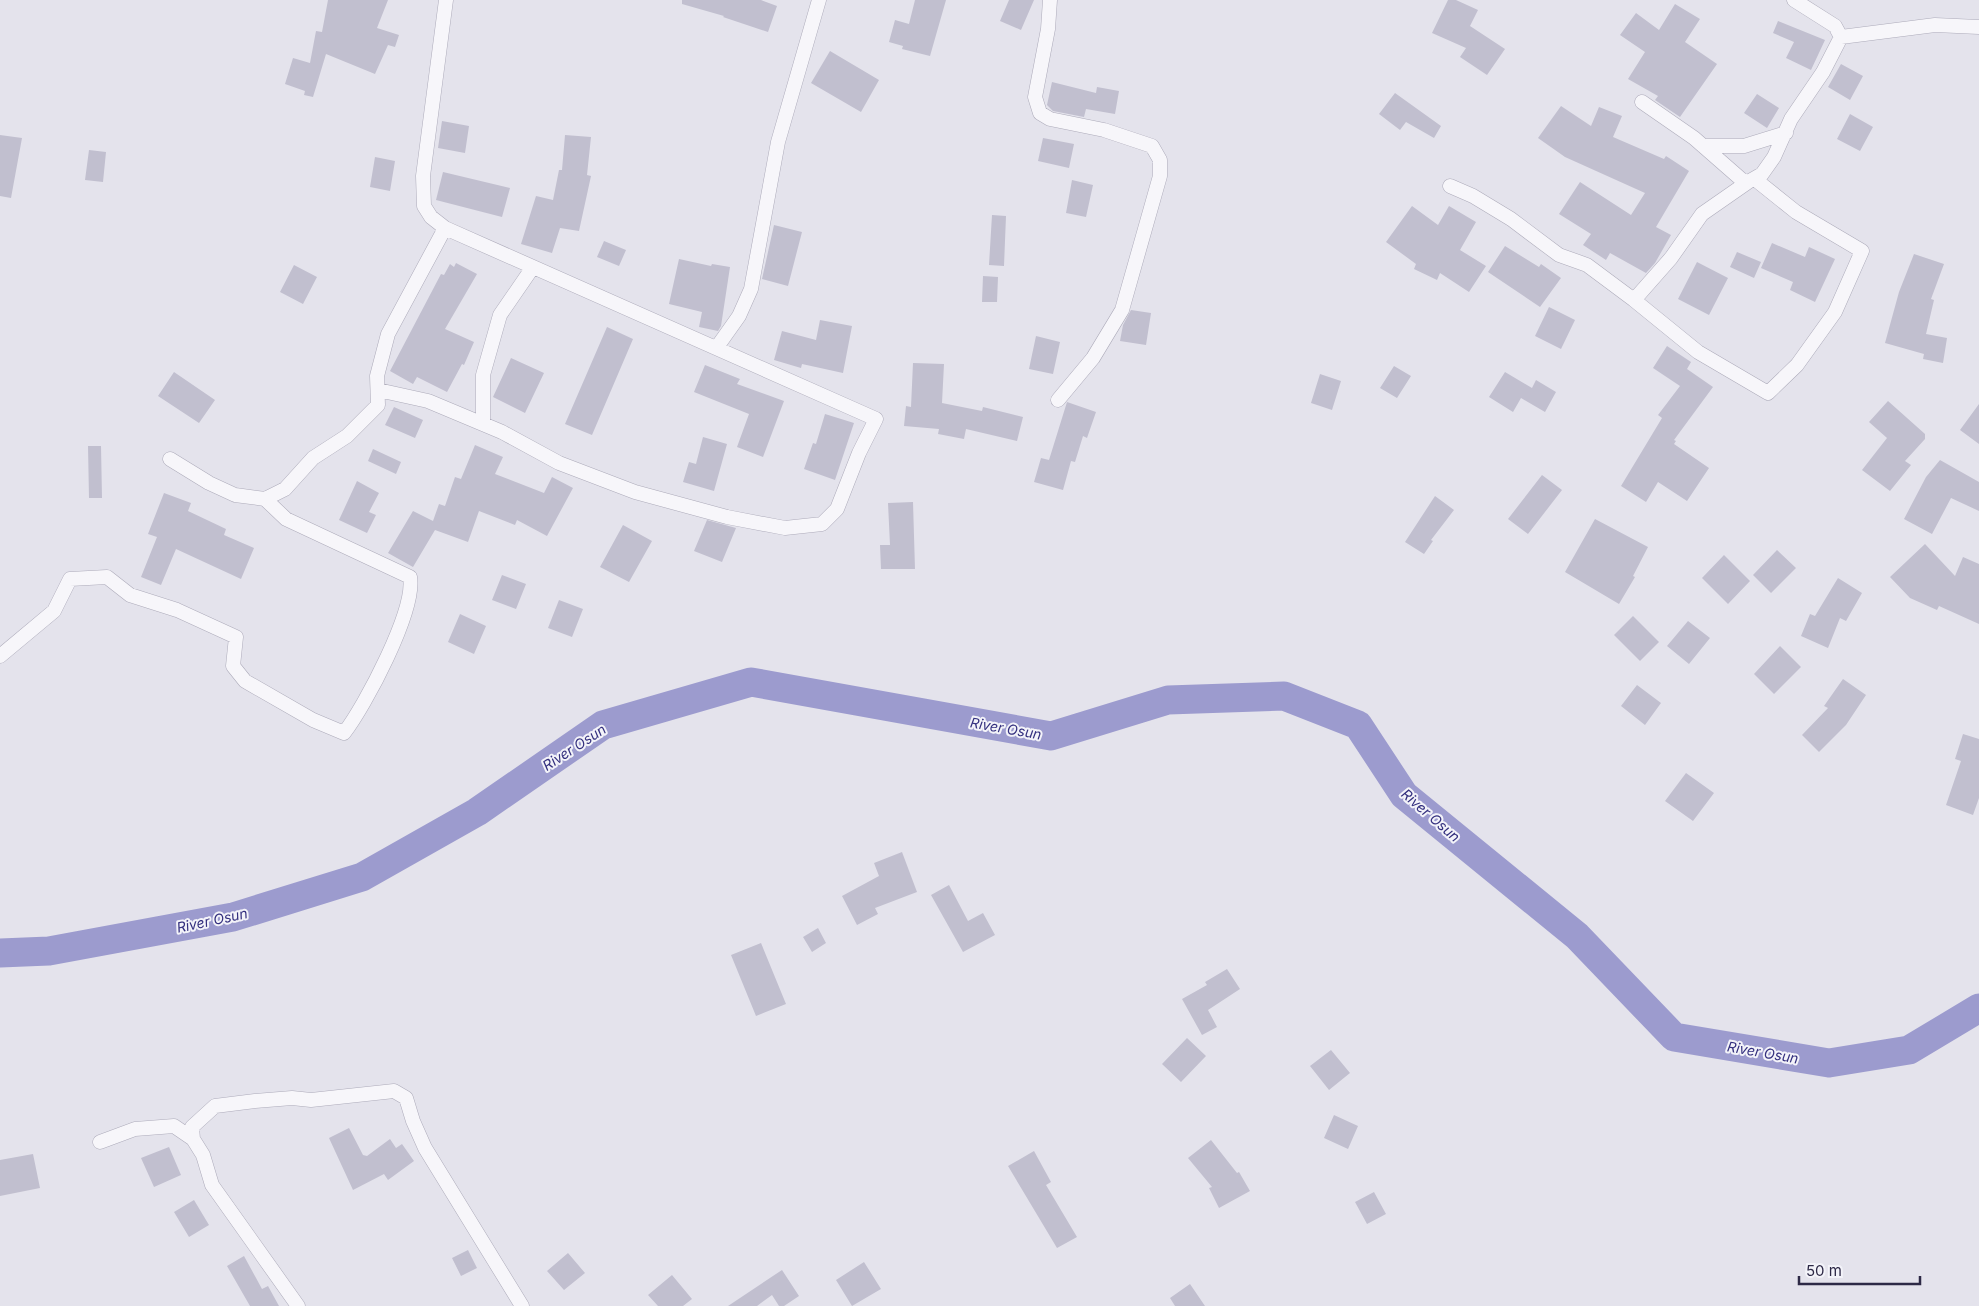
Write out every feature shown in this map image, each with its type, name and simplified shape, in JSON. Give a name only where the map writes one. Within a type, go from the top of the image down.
[{"type":"street","points":[[378,390],[428,400],[483,424],[559,464],[635,492],[727,517],[785,528],[822,524],[837,509],[859,453],[876,419],[445,228],[431,217],[424,206],[423,176],[446,0]]},
{"type":"street","points":[[717,347],[739,316],[751,289],[778,142],[819,0]]},
{"type":"street","points":[[1050,0],[1048,29],[1036,97],[1040,113],[1050,119],[1104,130],[1152,146],[1160,160],[1160,176],[1122,310],[1092,358],[1058,400]]},
{"type":"street","points":[[1794,0],[1835,26],[1841,37]]},
{"type":"street","points":[[1841,37],[1935,25],[1979,27]]},
{"type":"street","points":[[1634,300],[1671,258],[1702,214],[1752,181],[1774,157],[1791,119],[1831,60],[1841,37]]},
{"type":"street","points":[[1450,186],[1505,215],[1559,255],[1587,265],[1698,352],[1768,393],[1797,365],[1835,312],[1862,251],[1796,212],[1752,181],[1742,180],[1722,160],[1642,102]]},
{"type":"street","points":[[1703,146],[1744,146],[1786,133]]},
{"type":"street","points":[[170,458],[209,483],[235,495],[266,499],[285,489],[312,458],[348,436],[378,405],[377,376],[388,334],[445,228]]},
{"type":"street","points":[[483,424],[483,375],[500,315],[534,267]]},
{"type":"street","points":[[0,656],[54,611],[70,579],[107,577],[130,595],[177,610],[236,637],[234,666],[245,681],[312,720],[344,733],[380,675],[412,587],[410,577],[286,519],[266,499]]},
{"type":"street","points":[[193,1139],[192,1127],[216,1106],[292,1098],[311,1100],[362,1096],[394,1091],[406,1098],[412,1121],[426,1148],[522,1306]]},
{"type":"street","points":[[100,1142],[135,1129],[174,1126],[193,1139],[203,1155],[212,1185],[298,1306]]},
{"type":"building","points":[[328,0],[388,0],[377,28],[399,35],[395,47],[388,45],[375,74],[326,54],[313,97],[304,95],[305,91],[285,84],[293,58],[310,63],[316,31],[322,32]]},
{"type":"building","points":[[682,0],[761,0],[777,6],[768,32],[724,16],[682,4]]},
{"type":"building","points":[[915,0],[946,0],[930,56],[902,49],[903,46],[889,42],[895,20],[909,24]]},
{"type":"building","points":[[1009,0],[1034,0],[1021,30],[1000,21]]},
{"type":"building","points":[[1448,0],[1456,0],[1478,10],[1470,26],[1505,49],[1487,75],[1460,57],[1466,48],[1432,33]]},
{"type":"building","points":[[1675,4],[1700,19],[1685,42],[1717,64],[1680,117],[1655,100],[1658,96],[1628,79],[1645,52],[1620,35],[1636,13],[1659,30]]},
{"type":"building","points":[[1778,21],[1825,40],[1811,70],[1786,58],[1794,42],[1773,33]]},
{"type":"building","points":[[830,51],[879,80],[861,112],[811,83]]},
{"type":"building","points":[[1841,64],[1863,76],[1850,100],[1828,87]]},
{"type":"building","points":[[1052,82],[1096,93],[1097,87],[1119,91],[1115,114],[1086,109],[1084,117],[1053,111],[1047,105]]},
{"type":"building","points":[[1395,93],[1441,126],[1434,138],[1406,122],[1400,130],[1379,114]]},
{"type":"building","points":[[1757,94],[1779,108],[1767,128],[1744,113]]},
{"type":"building","points":[[1561,106],[1591,126],[1599,107],[1622,116],[1613,137],[1664,159],[1666,156],[1689,171],[1656,227],[1671,235],[1655,263],[1646,273],[1610,253],[1606,260],[1583,245],[1591,234],[1559,214],[1580,182],[1631,215],[1645,193],[1565,157],[1538,138]]},
{"type":"building","points":[[1850,114],[1873,127],[1860,151],[1837,139]]},
{"type":"building","points":[[442,121],[469,126],[465,153],[438,148]]},
{"type":"building","points":[[0,135],[22,138],[11,198],[0,196]]},
{"type":"building","points":[[565,135],[591,137],[587,175],[591,176],[579,231],[560,228],[552,253],[521,244],[536,196],[553,200],[559,170],[562,170]]},
{"type":"building","points":[[1043,138],[1074,144],[1069,168],[1038,161]]},
{"type":"building","points":[[89,150],[106,152],[103,182],[85,180]]},
{"type":"building","points":[[375,157],[395,161],[390,191],[370,187]]},
{"type":"building","points":[[443,172],[510,188],[502,217],[436,200]]},
{"type":"building","points":[[1072,180],[1093,185],[1086,217],[1066,213]]},
{"type":"building","points":[[1412,206],[1438,225],[1449,206],[1476,222],[1460,250],[1486,266],[1469,292],[1440,273],[1437,280],[1414,269],[1416,264],[1386,242]]},
{"type":"building","points":[[992,215],[1006,216],[1004,266],[989,265]]},
{"type":"building","points":[[774,225],[802,232],[788,286],[762,279]]},
{"type":"building","points":[[604,241],[626,250],[619,266],[597,257]]},
{"type":"building","points":[[1772,243],[1805,257],[1809,247],[1835,259],[1815,302],[1790,290],[1793,282],[1761,268]]},
{"type":"building","points":[[1505,246],[1539,267],[1541,264],[1561,278],[1540,307],[1488,272]]},
{"type":"building","points":[[1737,252],[1761,262],[1754,278],[1730,267]]},
{"type":"building","points":[[1914,254],[1944,264],[1931,299],[1934,300],[1926,334],[1947,338],[1943,363],[1923,359],[1924,354],[1885,343],[1899,292]]},
{"type":"building","points":[[679,259],[711,266],[712,264],[730,267],[721,326],[718,331],[699,327],[702,312],[669,304]]},
{"type":"building","points":[[1697,262],[1728,278],[1709,315],[1678,299]]},
{"type":"building","points":[[456,263],[477,274],[445,329],[474,342],[464,365],[462,364],[447,392],[417,377],[413,384],[390,371],[441,274],[444,275],[450,264],[454,267]]},
{"type":"building","points":[[294,265],[317,277],[303,304],[280,292]]},
{"type":"building","points":[[983,276],[998,277],[997,302],[982,302]]},
{"type":"building","points":[[1549,307],[1575,320],[1561,349],[1535,336]]},
{"type":"building","points":[[1131,310],[1151,313],[1146,345],[1120,341],[1123,325]]},
{"type":"building","points":[[820,320],[852,326],[843,373],[802,364],[801,368],[774,360],[782,331],[816,340]]},
{"type":"building","points":[[607,327],[633,339],[592,435],[565,424]]},
{"type":"building","points":[[1036,336],[1060,342],[1053,374],[1029,369]]},
{"type":"building","points":[[1667,346],[1691,362],[1687,369],[1713,387],[1674,440],[1676,441],[1674,444],[1709,468],[1687,501],[1658,482],[1646,502],[1621,486],[1662,418],[1658,415],[1680,386],[1653,368]]},
{"type":"building","points":[[511,358],[544,373],[525,413],[493,397]]},
{"type":"building","points":[[913,363],[944,364],[942,403],[982,411],[983,407],[1023,417],[1017,441],[966,429],[964,439],[938,434],[939,429],[904,426],[906,406],[911,407]]},
{"type":"building","points":[[705,365],[740,379],[737,384],[784,401],[763,457],[737,447],[749,414],[694,392]]},
{"type":"building","points":[[1394,366],[1411,376],[1397,398],[1380,388]]},
{"type":"building","points":[[174,372],[215,400],[199,423],[158,396]]},
{"type":"building","points":[[1505,372],[1532,388],[1536,380],[1556,392],[1545,412],[1521,398],[1513,412],[1489,397]]},
{"type":"building","points":[[1320,374],[1341,381],[1332,410],[1311,403]]},
{"type":"building","points":[[1888,401],[1925,434],[1925,439],[1905,461],[1911,465],[1890,491],[1862,470],[1887,438],[1869,422]]},
{"type":"building","points":[[1067,402],[1096,412],[1087,438],[1083,436],[1075,462],[1071,461],[1063,490],[1034,482],[1041,458],[1049,460]]},
{"type":"building","points":[[1979,404],[1979,444],[1960,430]]},
{"type":"building","points":[[394,407],[423,420],[415,438],[385,425]]},
{"type":"building","points":[[825,414],[854,423],[835,480],[804,469],[813,443],[816,444]]},
{"type":"building","points":[[703,437],[727,444],[714,491],[683,482],[689,462],[696,464]]},
{"type":"building","points":[[475,445],[503,457],[495,474],[544,493],[552,477],[573,488],[547,536],[517,520],[515,525],[479,511],[468,542],[435,530],[413,567],[388,553],[413,511],[433,521],[439,504],[445,506],[455,477],[461,479]]},
{"type":"building","points":[[88,446],[101,446],[102,498],[89,498]]},
{"type":"building","points":[[373,449],[401,462],[396,474],[368,461]]},
{"type":"building","points":[[1940,460],[1979,482],[1979,511],[1951,498],[1932,534],[1904,519],[1926,477]]},
{"type":"building","points":[[1542,475],[1562,490],[1528,534],[1508,519]]},
{"type":"building","points":[[357,481],[379,493],[369,512],[376,515],[367,533],[339,520]]},
{"type":"building","points":[[164,493],[191,503],[188,511],[226,529],[224,535],[254,548],[241,579],[176,549],[161,585],[141,577],[157,537],[148,534]]},
{"type":"building","points":[[1435,496],[1454,510],[1431,540],[1433,541],[1424,554],[1405,542]]},
{"type":"building","points":[[913,502],[915,569],[881,569],[880,545],[890,545],[888,503]]},
{"type":"building","points":[[1595,519],[1648,547],[1633,576],[1635,577],[1619,604],[1565,572]]},
{"type":"building","points":[[707,520],[736,528],[722,562],[694,551]]},
{"type":"building","points":[[623,525],[652,541],[629,582],[600,567]]},
{"type":"building","points":[[1925,544],[1955,576],[1963,557],[1979,564],[1979,624],[1939,606],[1937,610],[1910,598],[1890,577]]},
{"type":"building","points":[[1777,550],[1796,568],[1771,593],[1753,575]]},
{"type":"building","points":[[1724,555],[1750,581],[1728,604],[1702,578]]},
{"type":"building","points":[[502,575],[526,584],[516,609],[492,600]]},
{"type":"building","points":[[1838,578],[1862,593],[1846,621],[1840,618],[1828,648],[1801,636],[1810,614],[1815,616]]},
{"type":"building","points":[[559,600],[583,609],[572,637],[548,628]]},
{"type":"building","points":[[460,614],[486,626],[474,654],[448,642]]},
{"type":"building","points":[[1633,616],[1659,642],[1640,661],[1614,635]]},
{"type":"building","points":[[1688,621],[1710,638],[1689,664],[1667,646]]},
{"type":"building","points":[[1780,646],[1801,667],[1774,694],[1754,674]]},
{"type":"building","points":[[1843,679],[1866,695],[1846,725],[1819,752],[1802,735],[1828,708],[1824,706]]},
{"type":"building","points":[[1637,685],[1661,703],[1645,725],[1621,706]]},
{"type":"building","points":[[1963,734],[1979,739],[1979,798],[1973,815],[1946,805],[1961,761],[1955,759]]},
{"type":"building","points":[[1686,773],[1714,793],[1693,821],[1665,801]]},
{"type":"building","points":[[902,852],[917,892],[875,908],[878,914],[857,925],[842,896],[879,876],[874,863]]},
{"type":"building","points":[[949,885],[968,921],[983,913],[995,935],[963,952],[931,895]]},
{"type":"building","points":[[818,928],[826,943],[812,952],[803,937]]},
{"type":"building","points":[[761,943],[786,1004],[756,1016],[731,955]]},
{"type":"building","points":[[1227,969],[1240,989],[1208,1010],[1217,1027],[1202,1035],[1182,999],[1207,985],[1205,982]]},
{"type":"building","points":[[1187,1038],[1206,1056],[1181,1082],[1162,1064]]},
{"type":"building","points":[[1331,1050],[1350,1073],[1329,1090],[1310,1066]]},
{"type":"building","points":[[1334,1115],[1358,1126],[1348,1149],[1324,1138]]},
{"type":"building","points":[[349,1128],[363,1155],[367,1156],[390,1139],[396,1148],[402,1144],[414,1161],[388,1180],[384,1174],[353,1190],[329,1138]]},
{"type":"building","points":[[1211,1140],[1237,1173],[1239,1172],[1250,1191],[1219,1208],[1209,1188],[1212,1187],[1188,1158]]},
{"type":"building","points":[[169,1147],[181,1175],[154,1187],[141,1158]]},
{"type":"building","points":[[1034,1151],[1051,1182],[1046,1185],[1077,1237],[1057,1248],[1008,1166]]},
{"type":"building","points":[[33,1154],[40,1188],[0,1196],[0,1160]]},
{"type":"building","points":[[1374,1192],[1386,1214],[1367,1224],[1355,1202]]},
{"type":"building","points":[[194,1200],[209,1225],[189,1237],[174,1212]]},
{"type":"building","points":[[468,1250],[477,1268],[461,1276],[452,1258]]},
{"type":"building","points":[[568,1253],[585,1273],[564,1290],[547,1271]]},
{"type":"building","points":[[244,1256],[262,1289],[268,1286],[279,1306],[250,1306],[227,1266]]},
{"type":"building","points":[[864,1262],[881,1289],[852,1306],[836,1280]]},
{"type":"building","points":[[782,1270],[799,1296],[784,1306],[779,1306],[772,1295],[757,1306],[728,1306]]},
{"type":"building","points":[[672,1275],[692,1299],[683,1306],[658,1306],[648,1295]]},
{"type":"building","points":[[1190,1284],[1205,1306],[1175,1306],[1170,1298]]},
{"type":"waterway","name":"River Osun","points":[[0,953],[49,951],[233,917],[362,877],[477,812],[603,725],[751,682],[1051,736],[1168,700],[1284,696],[1358,725],[1404,795],[1577,936],[1674,1037],[1829,1063],[1909,1050],[1979,1008]]}]
